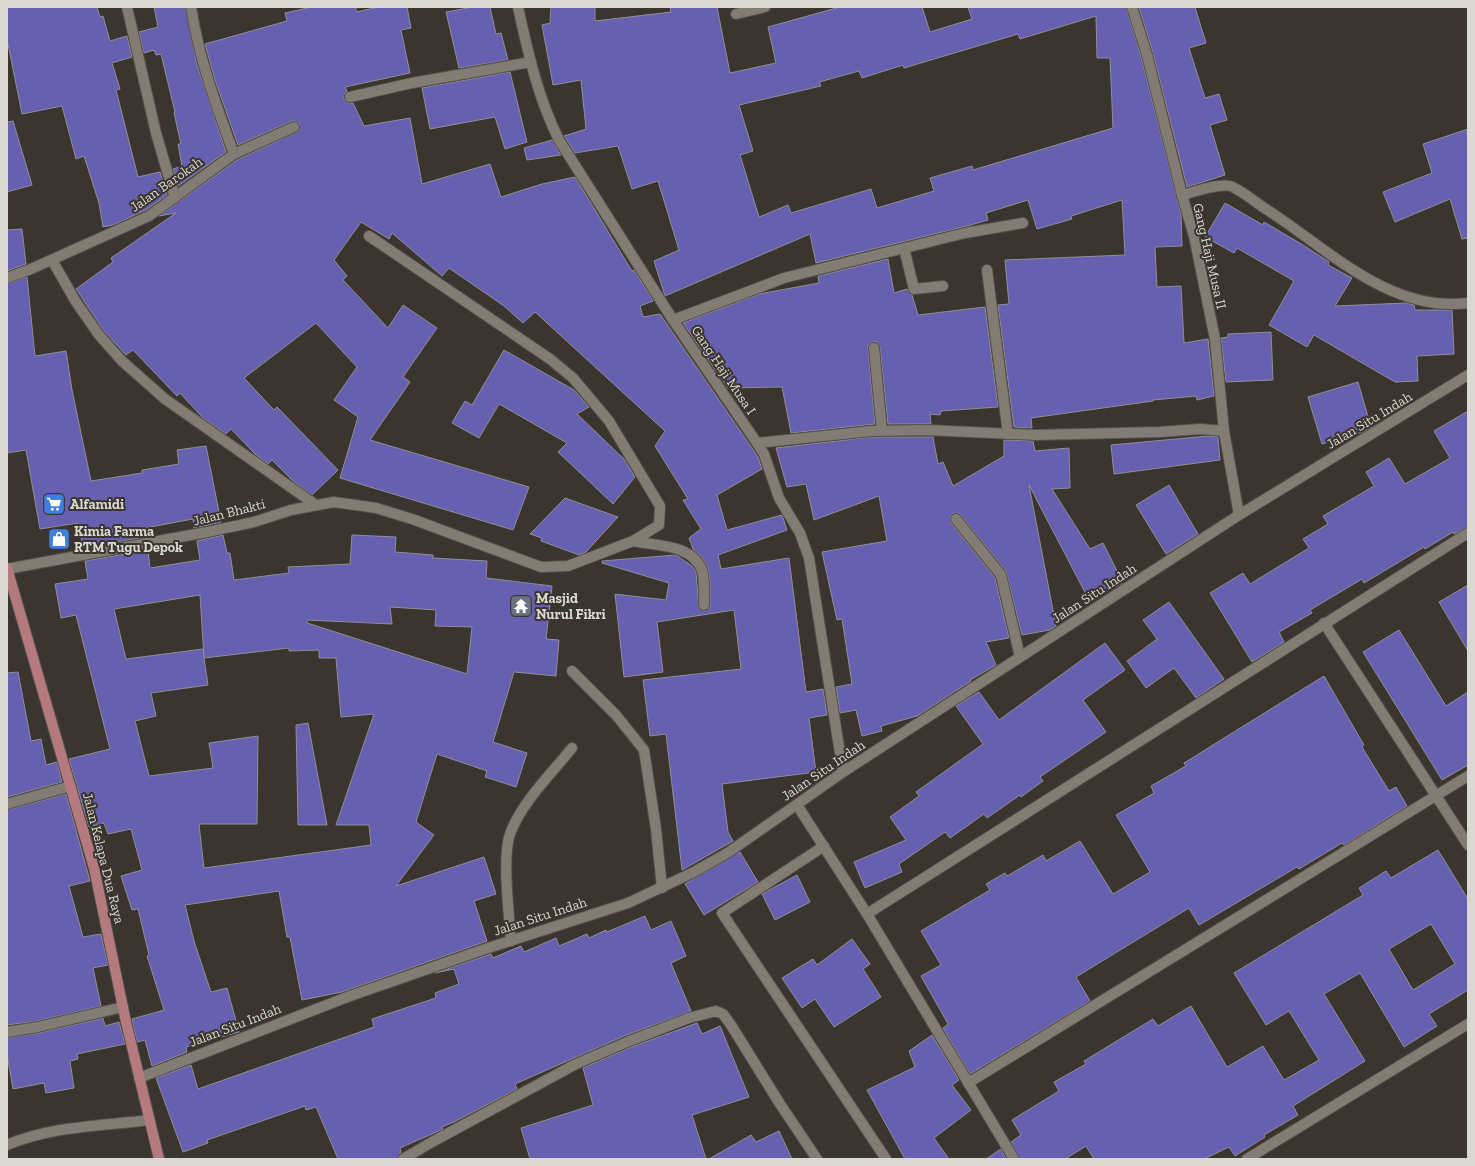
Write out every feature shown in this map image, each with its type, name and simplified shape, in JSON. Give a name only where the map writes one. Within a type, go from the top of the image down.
[{"type":"main road","name":"Jalan Kelapa Dua Raya","points":[[7,569],[96,875],[123,1007],[159,1159]]},
{"type":"street","points":[[127,7],[156,133],[175,198]]},
{"type":"street","points":[[191,7],[196,42],[234,154]]},
{"type":"street","name":"Gang Haji Musa I","points":[[518,7],[531,62],[546,114],[559,140],[673,320],[764,454],[778,498],[800,533],[809,558],[843,772]]},
{"type":"street","points":[[736,14],[765,7]]},
{"type":"street","name":"Gang Haji Musa II","points":[[1132,7],[1147,54],[1182,195],[1194,236],[1215,339],[1224,431],[1239,515]]},
{"type":"street","points":[[350,97],[412,83],[531,62]]},
{"type":"street","name":"Jalan Barokah","points":[[7,278],[52,260],[149,216],[234,154],[294,128]]},
{"type":"street","points":[[1182,195],[1212,187],[1229,186],[1296,228],[1353,272],[1383,288],[1419,300],[1459,304],[1468,303]]},
{"type":"street","points":[[673,320],[784,278],[965,233],[1023,223]]},
{"type":"street","name":"Jalan Bhakti","points":[[7,569],[207,532],[316,505],[334,502],[376,508],[412,519],[541,567],[568,566],[633,541],[659,525],[660,506],[609,421],[573,378],[550,358],[369,236]]},
{"type":"street","points":[[904,248],[914,289],[943,286]]},
{"type":"street","points":[[52,260],[76,302],[99,335],[122,361],[165,399],[316,505]]},
{"type":"street","points":[[986,270],[1008,434]]},
{"type":"street","points":[[874,348],[882,431]]},
{"type":"street","name":"Jalan Situ Indah","points":[[140,1078],[350,996],[628,903],[662,888],[729,852],[843,772],[1239,515],[1468,375]]},
{"type":"street","points":[[757,443],[882,431],[928,430],[1008,434],[1091,435],[1200,429],[1224,431]]},
{"type":"street","points":[[956,520],[1001,575],[1020,657]]},
{"type":"street","points":[[867,914],[1468,533]]},
{"type":"street","points":[[633,541],[675,548],[694,557],[702,571],[704,605]]},
{"type":"street","points":[[1324,624],[1468,845]]},
{"type":"street","points":[[572,671],[616,715],[644,750],[656,829],[662,888]]},
{"type":"street","points":[[511,941],[506,862],[510,835],[524,808],[572,748]]},
{"type":"street","points":[[968,1083],[1468,776]]},
{"type":"street","points":[[7,804],[71,786]]},
{"type":"street","points":[[797,805],[867,914],[1014,1159]]},
{"type":"street","points":[[824,846],[722,913],[886,1159]]},
{"type":"street","points":[[7,1032],[38,1027],[123,1007]]},
{"type":"street","points":[[403,1159],[576,1064],[689,1018],[716,1011],[723,1014],[731,1025],[780,1104],[817,1159]]},
{"type":"street","points":[[1247,1159],[1468,1024]]},
{"type":"street","points":[[7,1145],[23,1138],[68,1129],[149,1120]]},
{"type":"building","points":[[7,7],[97,7],[100,17],[103,16],[110,41],[127,36],[132,57],[112,63],[120,89],[116,90],[138,177],[160,172],[167,195],[146,210],[113,225],[103,227],[99,203],[84,156],[76,159],[62,106],[22,114],[7,39]]},
{"type":"building","points":[[154,7],[185,7],[197,65],[226,152],[178,186],[173,169],[182,166],[178,144],[181,144],[161,54],[156,55],[154,50],[144,53],[139,32],[158,27]]},
{"type":"building","points":[[312,7],[356,7],[356,12],[379,7],[407,7],[411,28],[401,30],[410,73],[345,87],[347,91],[344,95],[344,99],[348,103],[353,103],[364,126],[410,118],[422,184],[490,164],[501,197],[542,184],[575,177],[632,271],[634,270],[653,301],[640,306],[643,317],[660,314],[758,457],[762,469],[717,495],[727,530],[782,515],[787,530],[718,555],[721,569],[789,558],[806,692],[823,689],[827,715],[809,718],[816,772],[722,784],[728,832],[733,841],[682,870],[666,734],[650,736],[643,680],[741,669],[734,610],[657,622],[663,672],[624,677],[615,594],[666,600],[669,583],[602,563],[602,561],[675,555],[692,566],[696,572],[699,609],[704,611],[710,608],[710,583],[708,568],[702,557],[693,549],[689,538],[701,529],[683,500],[688,499],[655,446],[665,431],[535,312],[523,323],[504,306],[449,268],[442,276],[392,233],[389,239],[361,222],[334,260],[347,276],[343,280],[388,328],[403,305],[437,328],[403,377],[410,382],[370,440],[529,487],[513,530],[340,478],[358,417],[334,400],[357,367],[316,323],[244,378],[274,410],[277,407],[338,470],[312,495],[293,481],[272,460],[268,464],[255,454],[231,429],[226,434],[203,418],[180,393],[177,396],[133,350],[126,355],[104,331],[76,289],[113,262],[111,258],[176,213],[159,216],[237,160],[299,131],[300,124],[292,121],[238,145],[215,80],[205,44],[287,21],[285,13]]},
{"type":"building","points":[[473,7],[490,7],[496,34],[501,33],[508,60],[459,68],[446,12]]},
{"type":"building","points":[[551,7],[595,7],[595,21],[671,12],[670,7],[717,7],[730,73],[776,63],[768,27],[840,7],[922,7],[930,32],[972,19],[968,7],[1126,7],[1141,57],[1181,214],[1182,246],[1155,247],[1157,287],[1181,286],[1184,343],[1208,339],[1214,396],[1197,400],[1196,396],[1153,400],[1031,418],[1032,428],[1014,427],[998,305],[1009,304],[1005,260],[1125,255],[1122,200],[1071,216],[1072,219],[1037,229],[1028,200],[986,213],[988,220],[816,263],[810,234],[665,296],[654,261],[679,250],[658,181],[632,189],[618,146],[575,153],[564,136],[586,129],[581,80],[553,85],[542,25],[550,23]],"holes":[[[1096,16],[1097,58],[1110,58],[1113,128],[973,170],[972,166],[930,178],[934,191],[877,208],[871,189],[791,213],[788,205],[759,217],[740,155],[753,151],[739,105],[821,86],[819,82],[859,71],[862,78],[903,65],[904,68],[1018,34],[1020,39]]]},
{"type":"building","points":[[1139,7],[1195,7],[1206,43],[1189,48],[1205,98],[1219,94],[1227,120],[1210,125],[1225,175],[1187,187],[1153,53]]},
{"type":"building","points":[[510,72],[527,142],[505,149],[495,117],[430,129],[422,88]]},
{"type":"building","points":[[13,121],[32,185],[7,192],[7,122]]},
{"type":"building","points":[[1468,129],[1468,238],[1462,239],[1450,199],[1395,222],[1383,192],[1432,173],[1423,144]]},
{"type":"building","points":[[552,140],[561,155],[527,160],[524,148]]},
{"type":"building","points":[[1225,203],[1263,225],[1264,222],[1303,245],[1329,262],[1328,265],[1352,278],[1335,306],[1406,303],[1414,305],[1415,310],[1452,310],[1454,354],[1417,356],[1418,381],[1395,382],[1314,335],[1307,347],[1269,325],[1294,281],[1237,248],[1234,253],[1205,237]]},
{"type":"building","points":[[22,229],[26,264],[7,271],[7,230]]},
{"type":"building","points":[[888,259],[894,293],[907,289],[912,295],[918,315],[985,307],[998,407],[941,411],[940,415],[930,414],[931,424],[888,424],[880,347],[877,342],[873,342],[868,345],[868,349],[875,424],[791,433],[782,387],[728,388],[683,323],[759,294],[819,283],[818,276]]},
{"type":"building","points":[[27,277],[35,356],[66,351],[72,390],[91,481],[142,473],[142,470],[179,464],[177,450],[206,446],[221,522],[194,528],[193,519],[145,528],[146,537],[83,548],[78,523],[40,529],[26,450],[7,453],[7,284]]},
{"type":"building","points":[[1271,332],[1273,380],[1226,382],[1221,338],[1228,337],[1228,334]]},
{"type":"building","points":[[504,350],[574,390],[589,407],[577,414],[624,459],[635,477],[613,504],[558,452],[567,443],[499,404],[479,438],[452,423],[465,401],[472,405]]},
{"type":"building","points":[[1358,382],[1371,427],[1363,432],[1322,444],[1308,397]]},
{"type":"building","points":[[1468,411],[1468,527],[1454,534],[1453,532],[1425,549],[1424,547],[1364,583],[1362,579],[1310,610],[1312,613],[1279,632],[1284,642],[1252,662],[1210,593],[1243,573],[1250,584],[1309,548],[1303,539],[1328,524],[1323,516],[1374,486],[1366,472],[1389,458],[1405,484],[1450,458],[1434,431]]},
{"type":"building","points":[[1208,436],[1218,437],[1220,460],[1114,474],[1111,445]]},
{"type":"building","points":[[871,437],[933,437],[938,464],[943,462],[953,486],[1004,456],[1004,440],[1033,441],[1035,451],[1069,448],[1070,488],[1052,489],[1090,549],[1103,543],[1123,583],[1089,600],[1029,485],[1056,626],[1050,630],[1022,635],[1006,571],[961,515],[958,513],[952,514],[950,517],[951,523],[995,578],[1009,638],[986,642],[996,665],[970,680],[971,681],[917,716],[881,726],[882,731],[862,736],[856,710],[840,713],[836,687],[852,684],[842,619],[837,620],[822,552],[887,541],[879,496],[814,520],[806,484],[787,487],[776,448]]},
{"type":"building","points":[[1169,485],[1198,534],[1166,554],[1136,505]]},
{"type":"building","points":[[565,498],[618,517],[586,552],[579,555],[541,541],[542,538],[530,534]]},
{"type":"building","points":[[223,535],[227,553],[230,553],[234,580],[289,573],[288,567],[350,564],[352,535],[396,537],[395,552],[433,555],[433,558],[487,561],[486,578],[552,586],[546,639],[559,640],[556,676],[514,672],[493,742],[527,753],[516,787],[485,777],[487,771],[437,754],[416,822],[434,835],[396,886],[484,857],[496,894],[474,901],[487,941],[342,992],[302,1000],[290,937],[287,937],[279,891],[185,905],[194,941],[211,992],[227,988],[239,1032],[186,1047],[187,1052],[152,1066],[145,1040],[137,1042],[132,1019],[164,1010],[147,956],[149,955],[138,909],[132,910],[121,876],[142,870],[131,829],[108,834],[104,823],[89,827],[69,759],[110,749],[76,615],[61,618],[55,584],[88,579],[85,561],[148,550],[150,568],[200,560],[197,541]],"holes":[[[200,595],[204,658],[203,649],[126,659],[114,609]],[[390,607],[436,610],[435,626],[472,627],[467,674],[307,623],[307,620],[392,624]],[[289,648],[289,651],[319,650],[319,658],[336,658],[341,717],[374,714],[336,825],[369,825],[371,845],[204,868],[199,824],[257,824],[258,736],[209,743],[213,768],[149,776],[135,721],[156,716],[151,693],[208,685],[204,658]]]},
{"type":"building","points":[[1468,585],[1468,651],[1439,602]]},
{"type":"building","points":[[1169,602],[1224,679],[1196,698],[1174,668],[1146,688],[1127,661],[1157,639],[1143,620]]},
{"type":"building","points":[[1399,630],[1446,706],[1468,692],[1468,765],[1442,780],[1363,652]]},
{"type":"building","points":[[1105,643],[1125,670],[1083,700],[1106,732],[1040,777],[1043,781],[1021,797],[1020,795],[987,818],[984,814],[950,838],[945,832],[899,864],[902,872],[865,888],[854,862],[906,840],[890,817],[919,796],[916,792],[983,744],[956,706],[979,692],[999,720]]},
{"type":"building","points":[[18,672],[31,741],[41,739],[46,765],[57,762],[62,782],[7,797],[7,673]]},
{"type":"building","points":[[1324,676],[1364,745],[1362,747],[1389,791],[1396,787],[1407,806],[1344,845],[1342,843],[1299,869],[1297,867],[1199,925],[1189,908],[1076,977],[1090,1001],[970,1074],[943,1028],[948,1024],[921,976],[941,965],[921,931],[990,890],[986,884],[1005,873],[1007,876],[1043,855],[1046,861],[1080,841],[1113,894],[1150,872],[1116,815],[1154,793],[1151,786],[1186,766],[1184,763]]},
{"type":"building","points":[[308,723],[327,825],[298,825],[296,725]]},
{"type":"building","points":[[66,794],[90,881],[69,886],[83,937],[101,934],[108,965],[93,968],[101,1006],[37,1021],[7,1025],[7,810]]},
{"type":"building","points":[[1438,850],[1468,899],[1468,990],[1429,1014],[1437,1026],[1404,1047],[1360,973],[1324,994],[1365,1061],[1293,1106],[1298,1115],[1264,1135],[1265,1137],[1235,1156],[1229,1147],[1204,1159],[1094,1159],[1086,1146],[1065,1159],[1020,1159],[1011,1142],[1021,1135],[1012,1120],[1059,1091],[1054,1082],[1086,1064],[1084,1061],[1153,1019],[1158,1026],[1191,1006],[1227,1067],[1263,1046],[1284,1080],[1319,1060],[1289,1011],[1266,1025],[1234,973],[1363,895],[1359,888],[1386,871],[1391,878]],"holes":[[[1431,924],[1455,964],[1413,990],[1389,949]]]},
{"type":"building","points":[[740,852],[758,882],[704,915],[685,884]]},
{"type":"building","points":[[797,875],[810,902],[775,920],[762,894]]},
{"type":"building","points":[[645,916],[651,930],[671,921],[686,956],[671,963],[691,1011],[624,1036],[515,1084],[517,1089],[442,1127],[443,1129],[400,1148],[401,1152],[397,1159],[338,1159],[316,1107],[306,1110],[305,1106],[207,1140],[208,1143],[183,1152],[156,1078],[191,1065],[198,1089],[374,1027],[372,1019],[436,998],[435,993],[459,984],[454,969],[435,973],[491,954],[493,958],[521,946],[524,952],[556,938],[559,946],[587,934],[589,938],[606,930],[607,932]]},
{"type":"building","points":[[852,939],[870,964],[863,969],[881,997],[834,1027],[815,999],[802,1008],[782,978],[813,959],[817,965]]},
{"type":"building","points":[[103,1018],[105,1026],[119,1022],[125,1044],[77,1054],[78,1059],[70,1061],[74,1088],[46,1093],[44,1083],[13,1089],[7,1054],[7,1038],[39,1033]]},
{"type":"building","points":[[697,1023],[702,1034],[720,1026],[749,1097],[692,1115],[706,1159],[530,1159],[521,1128],[593,1105],[583,1068],[629,1048]]},
{"type":"building","points":[[932,1035],[959,1080],[952,1085],[971,1110],[934,1138],[949,1159],[905,1159],[867,1090],[915,1067],[909,1051]]},
{"type":"building","points":[[779,1131],[792,1159],[709,1159],[751,1135],[756,1142]]},
{"type":"building","points":[[1001,1149],[1006,1159],[986,1159]]},
{"type":"place","name":"Alfamidi","points":[[54,504]]},
{"type":"place","name":"Kimia Farma RTM Tugu Depok","points":[[59,539]]},
{"type":"place","name":"Masjid Nurul Fikri","points":[[521,606]]}]
